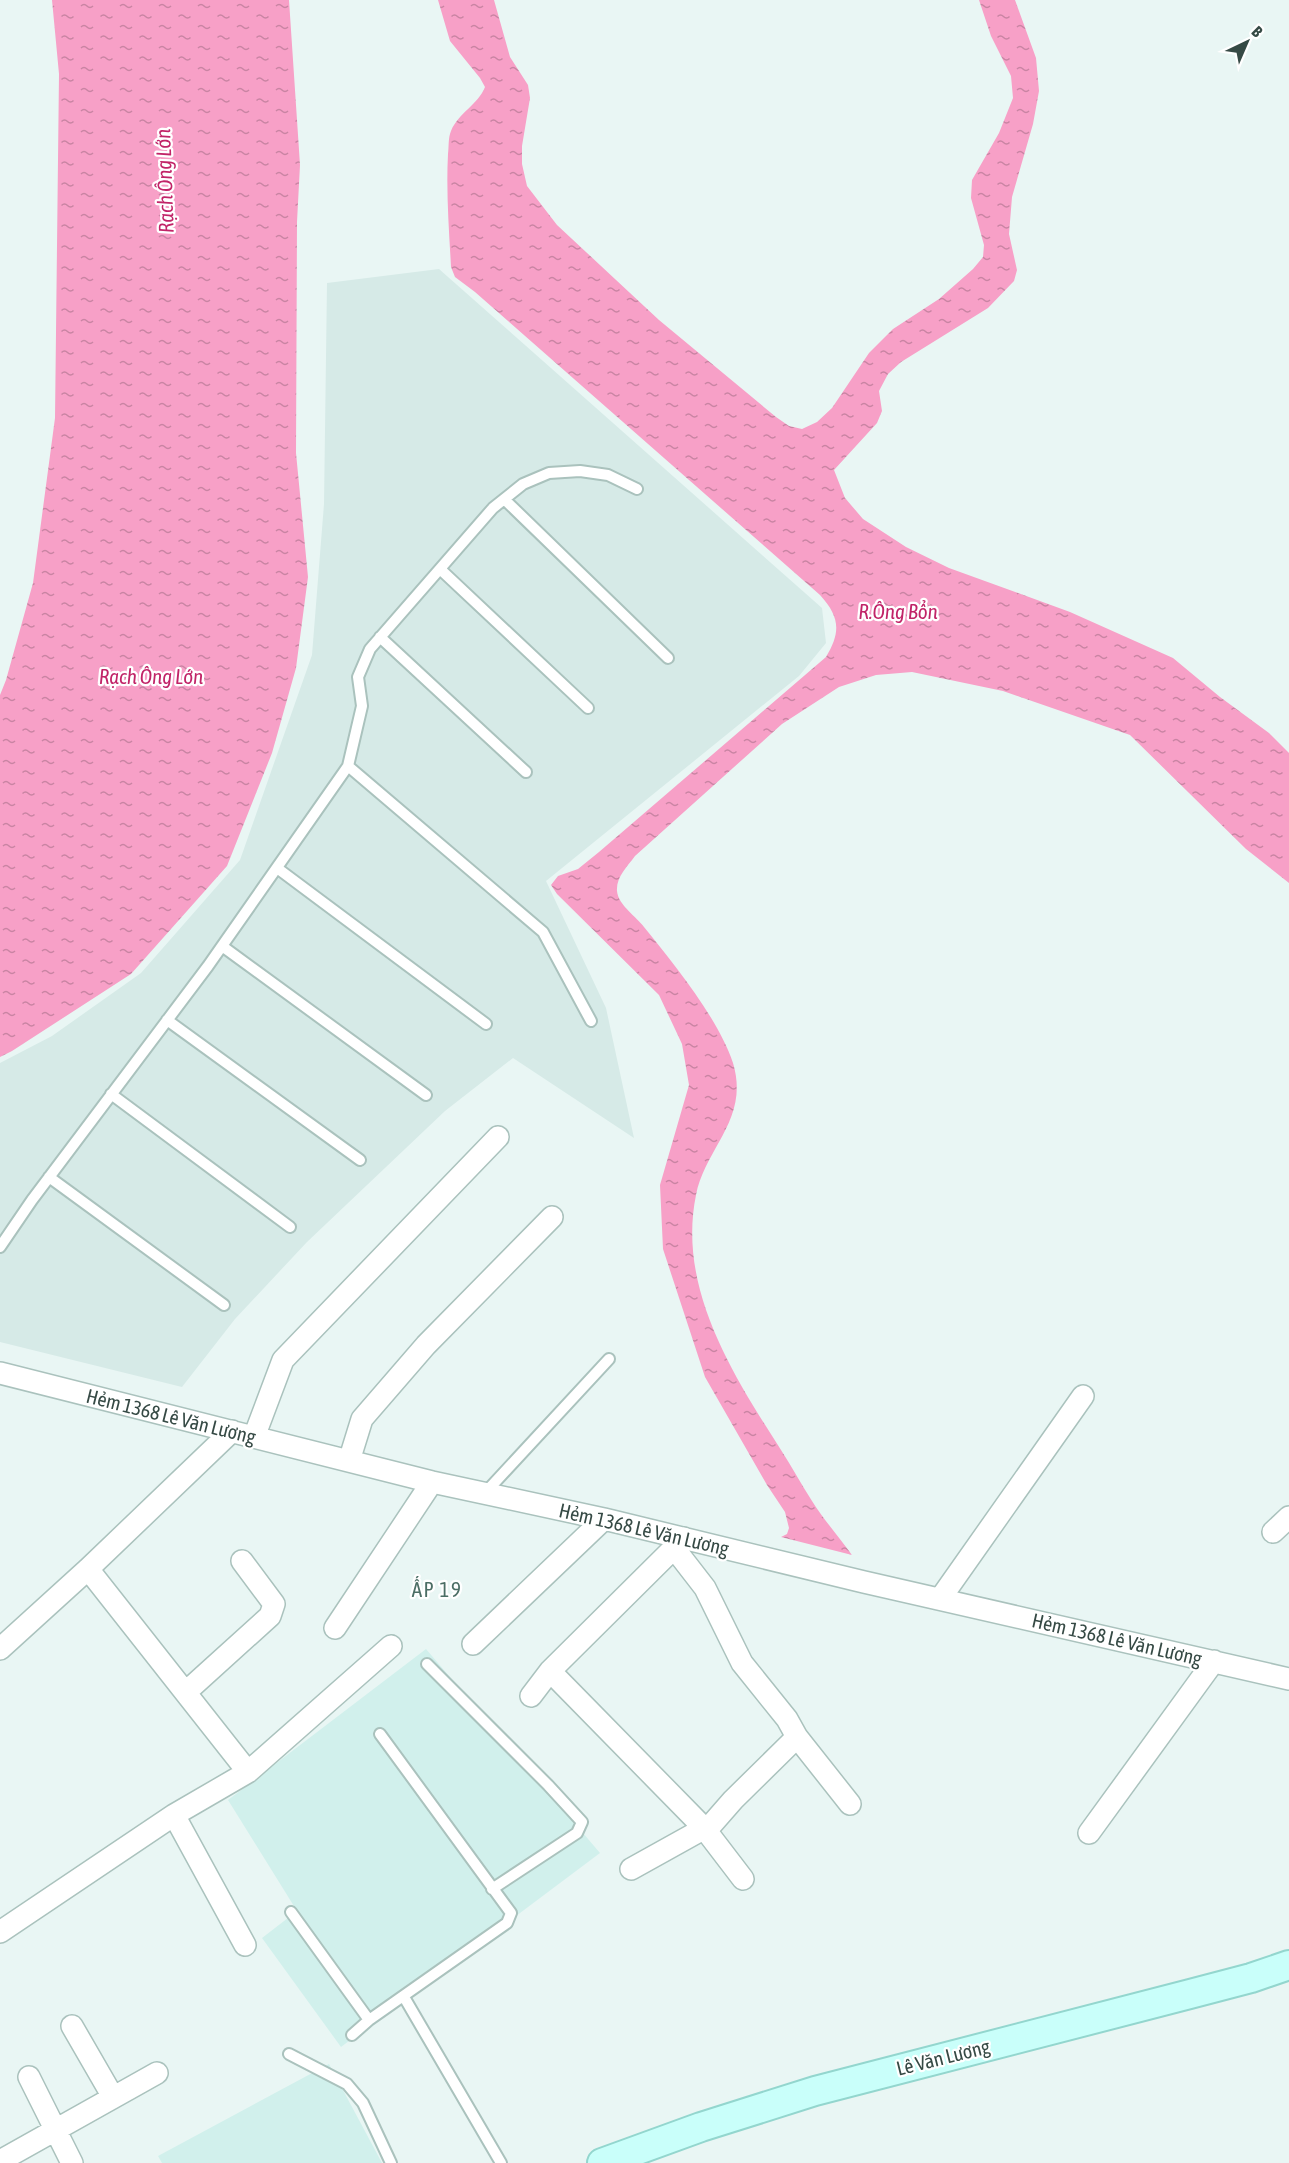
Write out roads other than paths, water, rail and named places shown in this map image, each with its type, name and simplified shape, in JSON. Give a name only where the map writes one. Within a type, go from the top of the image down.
[{"type":"main road","name":"Lê Văn Lương","points":[[602,2163],[701,2127],[815,2091],[1200,1992],[1289,1965]]},
{"type":"street","points":[[254,1437],[283,1360],[498,1137]]},
{"type":"street","points":[[349,1461],[362,1419],[426,1345],[552,1217]]},
{"type":"street","name":"Hẻm 1368 Lê Văn Lương","points":[[0,1373],[432,1482],[604,1519],[679,1543],[864,1582],[1289,1679]]},
{"type":"street","points":[[940,1599],[1083,1396]]},
{"type":"street","points":[[0,1649],[88,1569],[232,1431]]},
{"type":"street","points":[[335,1628],[432,1482]]},
{"type":"street","points":[[1273,1532],[1289,1517]]},
{"type":"street","points":[[473,1644],[604,1519]]},
{"type":"street","points":[[531,1696],[550,1671],[679,1543],[705,1588],[742,1663],[850,1804]]},
{"type":"street","points":[[186,1692],[270,1616],[274,1604],[242,1561]]},
{"type":"street","points":[[88,1569],[248,1772]]},
{"type":"street","points":[[0,1932],[174,1815],[248,1772],[391,1646]]},
{"type":"street","points":[[1089,1833],[1214,1661]]},
{"type":"street","points":[[550,1671],[704,1828],[743,1879]]},
{"type":"street","points":[[631,1869],[712,1824],[797,1737]]},
{"type":"street","points":[[174,1815],[245,1945]]},
{"type":"street","points":[[72,2026],[113,2097]]},
{"type":"street","points":[[0,2161],[157,2073]]},
{"type":"street","points":[[29,2078],[72,2163]]},
{"type":"lane","points":[[0,1247],[49,1177],[222,946],[348,766],[362,706],[358,677],[370,650],[380,637],[493,508],[523,484],[549,472],[580,471],[609,475],[637,489]]},
{"type":"lane","points":[[504,499],[668,658]]},
{"type":"lane","points":[[440,569],[588,708]]},
{"type":"lane","points":[[380,637],[526,772]]},
{"type":"lane","points":[[348,766],[543,932],[591,1021]]},
{"type":"lane","points":[[277,867],[486,1023]]},
{"type":"lane","points":[[222,946],[426,1095]]},
{"type":"lane","points":[[167,1020],[360,1160]]},
{"type":"lane","points":[[111,1094],[290,1227]]},
{"type":"lane","points":[[49,1177],[224,1305]]},
{"type":"lane","points":[[485,1493],[609,1359]]},
{"type":"lane","points":[[427,1664],[582,1822],[577,1833],[492,1889]]},
{"type":"lane","points":[[352,2035],[369,2020],[507,1923],[511,1913],[380,1734]]},
{"type":"lane","points":[[291,1912],[369,2020]]},
{"type":"lane","points":[[404,1997],[501,2163]]},
{"type":"lane","points":[[289,2054],[347,2084],[363,2103],[391,2163]]},
{"type":"water","name":"Rạch Ông Lớn","points":[[52,0],[289,0],[300,165],[297,222],[296,453],[308,577],[296,668],[272,753],[227,866],[131,974],[0,1057],[0,695],[33,583],[55,418],[59,74]]},
{"type":"water","name":"R.Ông Bổn","points":[[438,0],[494,0],[510,57],[528,85],[530,98],[522,146],[522,164],[527,186],[557,225],[659,320],[776,417],[789,426],[802,429],[817,422],[832,408],[869,353],[893,329],[939,299],[983,257],[984,245],[971,198],[972,180],[999,133],[1013,98],[1011,76],[991,36],[979,0],[1015,0],[1036,58],[1039,91],[1033,124],[1012,197],[1009,234],[1017,270],[1014,281],[988,308],[901,362],[888,374],[879,391],[882,411],[877,423],[834,470],[845,498],[863,519],[906,547],[949,568],[1070,612],[1173,658],[1269,733],[1289,753],[1289,883],[1246,849],[1130,735],[1003,691],[912,672],[876,675],[839,687],[782,724],[635,856],[620,877],[617,886],[618,896],[681,974],[706,1010],[726,1046],[733,1063],[737,1083],[736,1101],[731,1117],[708,1162],[696,1195],[692,1230],[695,1264],[702,1297],[713,1329],[745,1392],[821,1515],[852,1555],[781,1537],[787,1534],[789,1528],[785,1512],[705,1377],[663,1249],[660,1185],[689,1085],[682,1044],[659,995],[557,894],[551,885],[558,876],[578,869],[599,852],[826,657],[836,632],[835,618],[820,595],[475,292],[455,277],[451,267],[448,210],[449,137],[454,124],[478,99],[485,87],[450,41]]},
{"type":"district","name":"ẤP 19","points":[[437,1589]]}]
